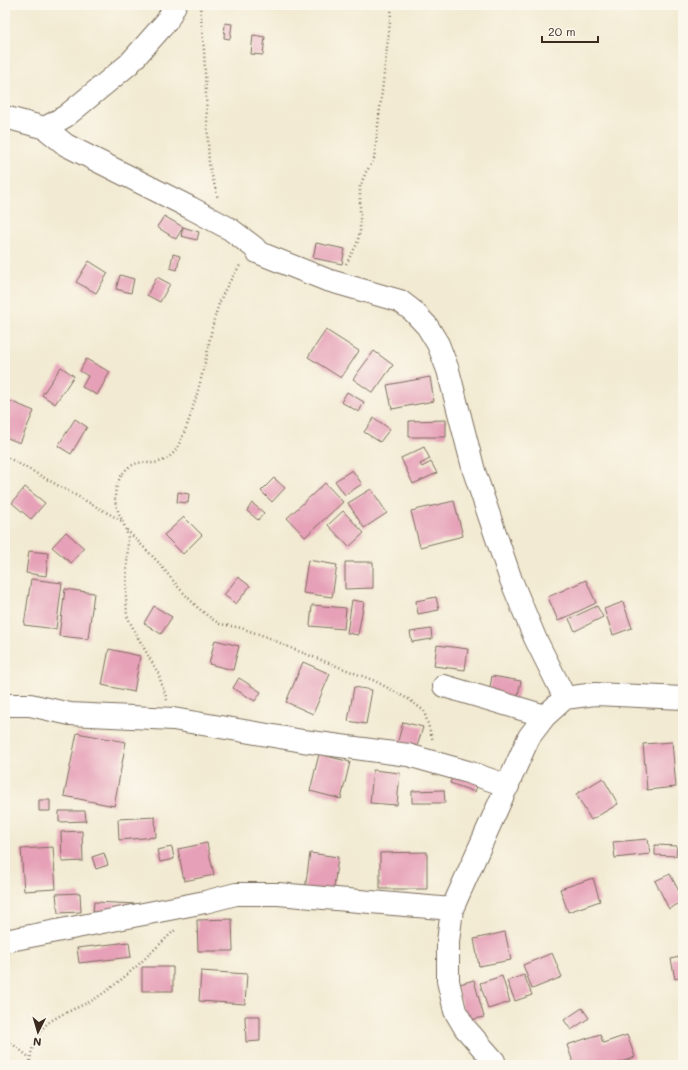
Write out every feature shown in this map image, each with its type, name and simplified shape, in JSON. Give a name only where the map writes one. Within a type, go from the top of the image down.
[{"type":"street","points":[[45,128],[66,116],[129,64],[167,21],[175,5]]},
{"type":"street","points":[[5,116],[45,128],[66,145],[230,229],[255,248],[257,252],[327,280],[400,301],[413,310],[427,326],[438,344],[448,370],[474,471],[511,580],[535,638],[565,698]]},
{"type":"street","points":[[444,686],[545,716]]},
{"type":"street","points":[[495,1065],[465,1028],[454,1011],[448,981],[448,942],[452,909],[529,737],[545,716],[565,698],[595,694],[683,698]]},
{"type":"street","points":[[5,705],[30,705],[70,714],[173,719],[303,742],[408,755],[439,763],[508,786]]},
{"type":"street","points":[[5,941],[204,902],[236,894],[278,894],[452,909]]},
{"type":"path","points":[[200,5],[204,50],[209,164],[215,190],[230,229]]},
{"type":"path","points":[[327,280],[348,263],[357,244],[360,231],[360,186],[366,172],[374,160],[392,5]]},
{"type":"path","points":[[257,252],[242,262],[233,275],[218,305],[192,409],[179,445],[174,454],[166,459],[152,463],[139,463],[130,466],[123,473],[117,483],[115,499],[122,521],[127,530],[158,562],[179,588],[198,608],[220,624],[241,628],[267,637],[293,649],[375,681],[410,700],[424,711],[439,763]]},
{"type":"path","points":[[5,456],[122,521]]},
{"type":"path","points":[[127,530],[127,616],[158,673],[173,719]]},
{"type":"path","points":[[30,1065],[30,1058],[36,1037],[47,1024],[93,1000],[117,983],[178,926]]},
{"type":"path","points":[[5,1038],[30,1058]]},
{"type":"building","points":[[225,23],[232,24],[230,39],[224,38]]},
{"type":"building","points":[[253,35],[265,37],[263,55],[251,54]]},
{"type":"building","points":[[164,216],[183,227],[176,239],[157,227]]},
{"type":"building","points":[[183,227],[199,232],[197,240],[181,236]]},
{"type":"building","points":[[316,243],[345,249],[342,264],[313,258]]},
{"type":"building","points":[[173,254],[180,256],[177,270],[170,268]]},
{"type":"building","points":[[89,261],[108,273],[96,293],[76,282]]},
{"type":"building","points":[[120,275],[134,279],[131,293],[116,289]]},
{"type":"building","points":[[157,277],[170,284],[160,302],[147,295]]},
{"type":"building","points":[[326,330],[359,351],[341,378],[308,357]]},
{"type":"building","points":[[374,351],[393,365],[373,393],[353,379]]},
{"type":"building","points":[[86,359],[110,372],[97,395],[82,387],[88,376],[80,371]]},
{"type":"building","points":[[61,367],[74,376],[55,404],[42,395]]},
{"type":"building","points":[[430,377],[434,401],[392,409],[387,385]]},
{"type":"building","points":[[347,392],[364,402],[359,412],[341,402]]},
{"type":"building","points":[[10,401],[34,411],[20,443],[5,437],[5,412]]},
{"type":"building","points":[[374,418],[390,429],[380,442],[364,432]]},
{"type":"building","points":[[75,419],[87,427],[71,454],[58,446]]},
{"type":"building","points":[[446,420],[446,437],[409,437],[409,421]]},
{"type":"building","points":[[424,447],[430,459],[420,464],[422,467],[431,462],[437,473],[413,484],[401,458]]},
{"type":"building","points":[[352,470],[362,484],[345,495],[335,481]]},
{"type":"building","points":[[274,478],[285,488],[272,502],[261,491]]},
{"type":"building","points":[[325,483],[343,502],[305,537],[287,518]]},
{"type":"building","points":[[25,487],[45,503],[31,519],[12,503]]},
{"type":"building","points":[[371,489],[387,513],[364,528],[348,503]]},
{"type":"building","points":[[178,492],[189,494],[188,503],[177,502]]},
{"type":"building","points":[[454,501],[463,536],[420,547],[411,511]]},
{"type":"building","points":[[252,503],[264,513],[258,520],[247,511]]},
{"type":"building","points":[[343,511],[364,533],[349,547],[328,525]]},
{"type":"building","points":[[184,517],[202,535],[183,554],[164,535]]},
{"type":"building","points":[[66,532],[84,548],[71,563],[52,547]]},
{"type":"building","points":[[29,551],[48,553],[46,576],[26,573]]},
{"type":"building","points":[[308,560],[337,565],[332,597],[303,593]]},
{"type":"building","points":[[345,562],[373,562],[373,588],[345,589]]},
{"type":"building","points":[[238,577],[250,586],[236,604],[224,595]]},
{"type":"building","points":[[31,579],[62,583],[56,629],[24,625]]},
{"type":"building","points":[[586,580],[596,603],[558,621],[548,597]]},
{"type":"building","points":[[65,589],[94,593],[88,639],[59,636]]},
{"type":"building","points":[[436,597],[439,610],[418,614],[416,601]]},
{"type":"building","points":[[352,600],[364,602],[358,635],[347,633]]},
{"type":"building","points":[[623,602],[632,628],[613,635],[604,609]]},
{"type":"building","points":[[312,605],[346,608],[344,629],[310,626]]},
{"type":"building","points":[[154,606],[172,617],[161,634],[144,623]]},
{"type":"building","points":[[597,606],[603,617],[575,631],[569,619]]},
{"type":"building","points":[[431,629],[432,639],[412,642],[410,632]]},
{"type":"building","points":[[215,640],[239,646],[233,670],[209,664]]},
{"type":"building","points":[[437,645],[468,649],[465,670],[434,666]]},
{"type":"building","points":[[109,649],[140,656],[134,692],[102,685]]},
{"type":"building","points":[[303,662],[330,674],[313,714],[286,702]]},
{"type":"building","points":[[492,676],[521,681],[516,704],[488,698]]},
{"type":"building","points":[[239,678],[261,692],[255,701],[233,688]]},
{"type":"building","points":[[354,687],[372,690],[366,724],[348,721]]},
{"type":"building","points":[[403,722],[423,727],[416,750],[397,745]]},
{"type":"building","points":[[77,733],[126,742],[114,806],[64,796]]},
{"type":"building","points":[[672,742],[676,787],[647,790],[643,744]]},
{"type":"building","points":[[319,754],[350,762],[341,799],[310,791]]},
{"type":"building","points":[[373,770],[400,773],[397,805],[370,803]]},
{"type":"building","points":[[454,771],[479,780],[475,792],[450,783]]},
{"type":"building","points":[[603,778],[618,804],[591,820],[576,794]]},
{"type":"building","points":[[444,790],[445,803],[412,803],[412,791]]},
{"type":"building","points":[[39,800],[50,800],[50,811],[39,811]]},
{"type":"building","points":[[59,811],[85,811],[86,821],[59,822]]},
{"type":"building","points":[[155,817],[156,837],[119,840],[118,819]]},
{"type":"building","points":[[82,831],[83,861],[62,862],[61,832]]},
{"type":"building","points":[[648,839],[650,854],[615,858],[613,842]]},
{"type":"building","points":[[207,843],[214,875],[184,881],[178,849]]},
{"type":"building","points":[[655,845],[677,846],[676,856],[655,855]]},
{"type":"building","points":[[53,847],[56,889],[24,891],[21,849]]},
{"type":"building","points":[[172,847],[174,859],[160,862],[157,850]]},
{"type":"building","points":[[427,852],[427,889],[380,889],[380,853]]},
{"type":"building","points":[[104,853],[108,865],[96,869],[92,857]]},
{"type":"building","points":[[310,853],[338,857],[333,894],[305,890]]},
{"type":"building","points":[[670,874],[683,901],[669,909],[655,881]]},
{"type":"building","points":[[593,878],[600,901],[568,912],[560,889]]},
{"type":"building","points":[[80,893],[81,912],[58,913],[56,894]]},
{"type":"building","points":[[94,902],[136,904],[135,913],[93,912]]},
{"type":"building","points":[[232,919],[233,951],[198,951],[197,920]]},
{"type":"building","points":[[505,932],[511,960],[479,966],[474,939]]},
{"type":"building","points":[[129,942],[131,957],[79,963],[77,948]]},
{"type":"building","points":[[552,953],[562,977],[532,989],[523,965]]},
{"type":"building","points":[[683,956],[683,977],[675,979],[671,959]]},
{"type":"building","points":[[142,967],[173,967],[173,991],[142,991]]},
{"type":"building","points":[[201,971],[247,974],[245,1004],[199,1001]]},
{"type":"building","points":[[524,975],[532,995],[515,1001],[507,981]]},
{"type":"building","points":[[502,976],[510,1002],[488,1009],[480,983]]},
{"type":"building","points":[[474,980],[484,1017],[466,1021],[456,985]]},
{"type":"building","points":[[582,1008],[589,1018],[571,1030],[564,1020]]},
{"type":"building","points":[[245,1016],[260,1016],[260,1041],[246,1042]]},
{"type":"building","points":[[600,1034],[603,1043],[627,1035],[635,1057],[613,1065],[574,1065],[567,1045]]}]
